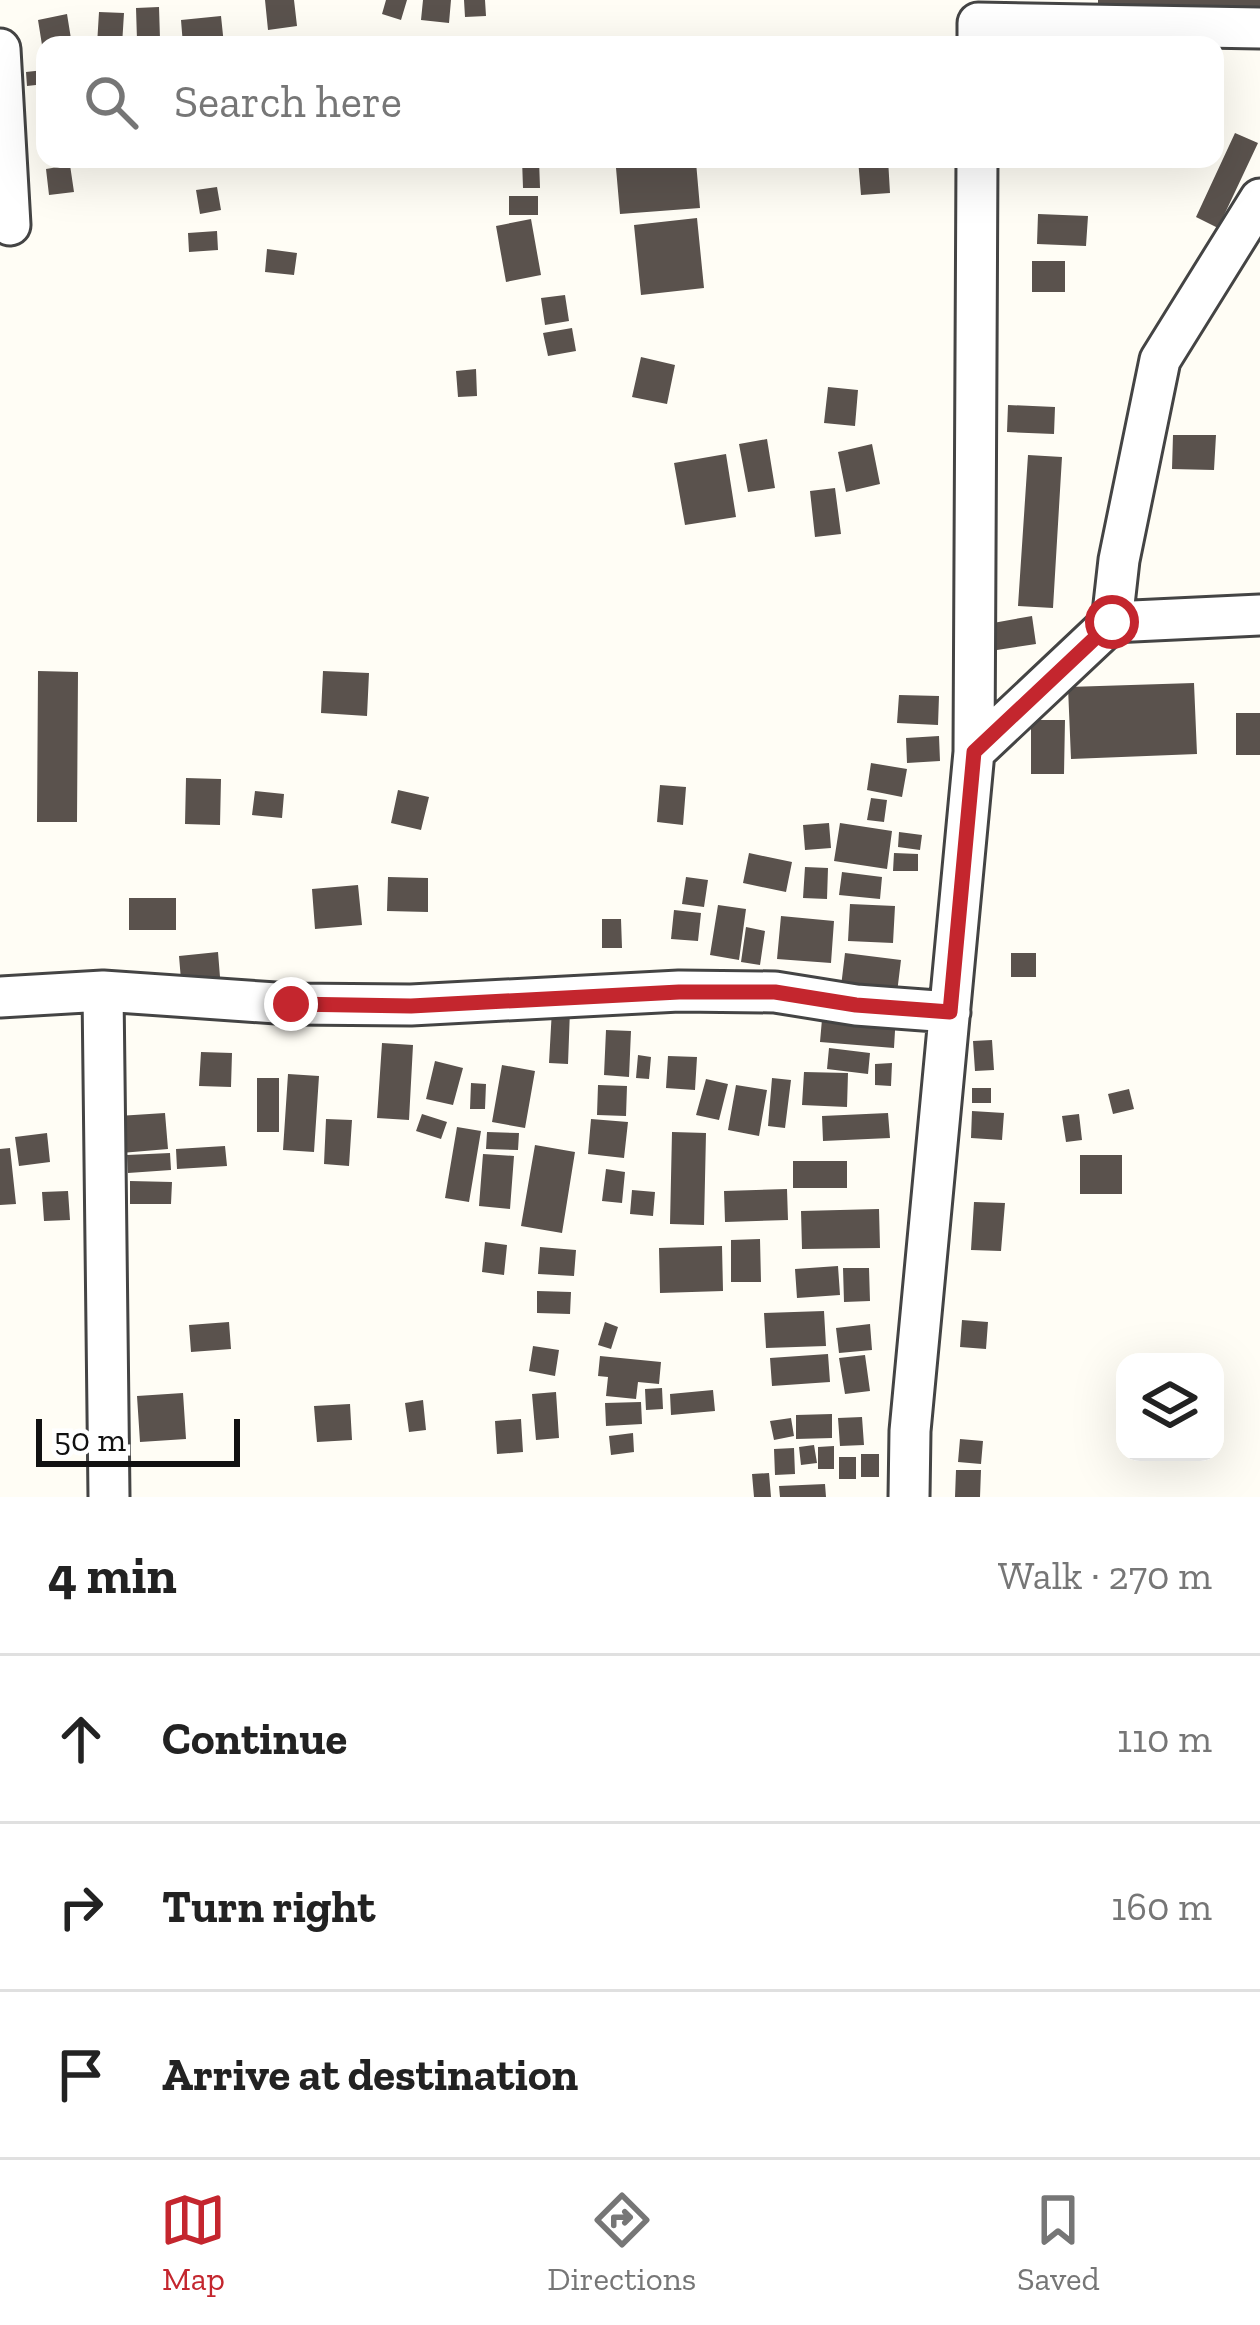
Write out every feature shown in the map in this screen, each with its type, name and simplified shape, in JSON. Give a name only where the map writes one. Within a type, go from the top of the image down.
[{"type":"street","points":[[977,23],[1260,28]]},
{"type":"street","points":[[0,49],[10,225]]},
{"type":"street","points":[[909,1497],[910,1431],[974,752],[977,168]]},
{"type":"street","points":[[974,752],[1112,622],[1123,537],[1160,360],[1260,199]]},
{"type":"street","points":[[1112,622],[1260,615]]},
{"type":"street","points":[[0,997],[103,991],[291,1004],[411,1006],[679,992],[775,992],[856,1005],[950,1012]]},
{"type":"street","points":[[103,991],[110,1497]]},
{"type":"building","points":[[265,0],[294,0],[297,26],[268,30]]},
{"type":"building","points":[[386,0],[407,0],[401,20],[382,14]]},
{"type":"building","points":[[423,0],[451,0],[449,23],[421,20]]},
{"type":"building","points":[[464,0],[485,0],[486,16],[465,17]]},
{"type":"building","points":[[1098,0],[1260,0],[1260,12],[1098,4]]},
{"type":"building","points":[[159,7],[160,36],[137,36],[136,8]]},
{"type":"building","points":[[99,12],[124,13],[123,36],[98,36]]},
{"type":"building","points":[[67,14],[71,36],[41,36],[38,20]]},
{"type":"building","points":[[221,16],[223,36],[182,36],[181,20]]},
{"type":"building","points":[[36,71],[36,85],[27,86],[26,72]]},
{"type":"building","points":[[1235,133],[1258,143],[1218,228],[1196,217],[1219,168],[1224,168]]},
{"type":"building","points":[[70,168],[74,192],[49,195],[46,169]]},
{"type":"building","points":[[522,168],[539,168],[540,188],[523,188]]},
{"type":"building","points":[[616,168],[697,168],[700,208],[620,214]]},
{"type":"building","points":[[859,168],[889,168],[890,193],[861,195]]},
{"type":"building","points":[[217,187],[221,210],[200,214],[196,190]]},
{"type":"building","points":[[509,196],[538,196],[538,215],[509,215]]},
{"type":"building","points":[[1038,214],[1088,216],[1086,246],[1037,244]]},
{"type":"building","points":[[697,218],[704,288],[641,295],[634,225]]},
{"type":"building","points":[[531,219],[541,275],[506,282],[496,226]]},
{"type":"building","points":[[217,231],[218,250],[189,252],[188,233]]},
{"type":"building","points":[[267,249],[297,253],[294,275],[265,272]]},
{"type":"building","points":[[1032,261],[1065,261],[1065,292],[1032,292]]},
{"type":"building","points":[[565,295],[569,321],[545,325],[541,298]]},
{"type":"building","points":[[572,328],[576,351],[548,356],[543,333]]},
{"type":"building","points":[[641,357],[675,365],[667,404],[632,397]]},
{"type":"building","points":[[476,369],[477,396],[458,397],[456,371]]},
{"type":"building","points":[[828,387],[858,390],[855,426],[824,423]]},
{"type":"building","points":[[1008,405],[1055,407],[1054,434],[1007,432]]},
{"type":"building","points":[[1173,435],[1216,435],[1214,470],[1172,469]]},
{"type":"building","points":[[767,439],[775,488],[748,492],[739,444]]},
{"type":"building","points":[[872,444],[880,484],[846,492],[838,452]]},
{"type":"building","points":[[726,454],[736,517],[685,525],[674,463]]},
{"type":"building","points":[[1028,455],[1062,457],[1053,608],[1018,606]]},
{"type":"building","points":[[835,488],[841,534],[815,537],[810,491]]},
{"type":"building","points":[[1032,616],[1036,644],[997,650],[993,623]]},
{"type":"building","points":[[38,671],[78,672],[77,822],[37,822]]},
{"type":"building","points":[[323,671],[369,673],[367,716],[321,713]]},
{"type":"building","points":[[1194,683],[1197,754],[1071,759],[1068,687]]},
{"type":"building","points":[[899,695],[939,696],[938,725],[897,723]]},
{"type":"building","points":[[1236,713],[1260,713],[1260,755],[1236,755]]},
{"type":"building","points":[[1031,720],[1065,720],[1064,774],[1031,774]]},
{"type":"building","points":[[939,736],[940,761],[907,763],[906,738]]},
{"type":"building","points":[[871,763],[907,769],[902,797],[867,790]]},
{"type":"building","points":[[186,778],[221,779],[220,825],[185,824]]},
{"type":"building","points":[[660,785],[686,787],[683,825],[657,822]]},
{"type":"building","points":[[398,790],[429,797],[421,830],[391,823]]},
{"type":"building","points":[[255,791],[284,794],[282,818],[252,815]]},
{"type":"building","points":[[871,798],[887,800],[884,822],[867,820]]},
{"type":"building","points":[[829,823],[831,848],[805,850],[803,825]]},
{"type":"building","points":[[840,823],[892,831],[887,869],[834,861]]},
{"type":"building","points":[[899,832],[922,835],[920,850],[898,847]]},
{"type":"building","points":[[749,853],[792,862],[786,892],[743,883]]},
{"type":"building","points":[[894,853],[918,854],[918,871],[893,871]]},
{"type":"building","points":[[805,867],[828,868],[827,899],[803,898]]},
{"type":"building","points":[[842,872],[882,877],[880,899],[839,895]]},
{"type":"building","points":[[388,877],[428,878],[428,912],[387,911]]},
{"type":"building","points":[[686,877],[708,880],[704,907],[682,904]]},
{"type":"building","points":[[358,885],[362,925],[315,929],[312,889]]},
{"type":"building","points":[[129,898],[176,898],[176,930],[129,930]]},
{"type":"building","points":[[850,904],[895,906],[893,943],[848,941]]},
{"type":"building","points":[[718,905],[746,909],[739,960],[710,955]]},
{"type":"building","points":[[674,910],[701,913],[698,941],[671,939]]},
{"type":"building","points":[[781,916],[834,921],[831,963],[777,959]]},
{"type":"building","points":[[602,919],[621,919],[622,948],[602,948]]},
{"type":"building","points":[[746,927],[765,931],[760,965],[741,962]]},
{"type":"building","points":[[218,952],[220,977],[181,980],[179,956]]},
{"type":"building","points":[[845,953],[901,960],[896,1001],[840,995]]},
{"type":"building","points":[[1011,953],[1036,953],[1036,977],[1011,977]]},
{"type":"building","points":[[823,1008],[896,1014],[894,1048],[820,1042]]},
{"type":"building","points":[[552,1009],[570,1010],[568,1064],[549,1063]]},
{"type":"building","points":[[606,1030],[631,1031],[629,1077],[604,1075]]},
{"type":"building","points":[[992,1040],[994,1070],[975,1071],[973,1041]]},
{"type":"building","points":[[382,1043],[413,1045],[409,1120],[377,1118]]},
{"type":"building","points":[[829,1048],[870,1053],[868,1074],[827,1069]]},
{"type":"building","points":[[201,1052],[232,1053],[231,1087],[199,1086]]},
{"type":"building","points":[[638,1055],[651,1057],[649,1079],[636,1078]]},
{"type":"building","points":[[668,1056],[697,1057],[695,1090],[666,1088]]},
{"type":"building","points":[[435,1061],[463,1068],[453,1105],[426,1099]]},
{"type":"building","points":[[892,1063],[891,1086],[875,1085],[875,1064]]},
{"type":"building","points":[[502,1065],[535,1071],[525,1128],[492,1122]]},
{"type":"building","points":[[804,1072],[848,1073],[847,1107],[802,1105]]},
{"type":"building","points":[[288,1074],[319,1076],[314,1152],[283,1150]]},
{"type":"building","points":[[257,1078],[279,1078],[279,1132],[257,1132]]},
{"type":"building","points":[[772,1078],[791,1080],[785,1128],[768,1126]]},
{"type":"building","points":[[706,1079],[728,1084],[719,1120],[696,1115]]},
{"type":"building","points":[[471,1083],[486,1084],[485,1109],[470,1109]]},
{"type":"building","points":[[598,1085],[627,1086],[626,1116],[597,1115]]},
{"type":"building","points":[[736,1085],[767,1090],[759,1136],[728,1130]]},
{"type":"building","points":[[972,1088],[991,1088],[991,1103],[972,1103]]},
{"type":"building","points":[[1129,1089],[1134,1109],[1113,1114],[1108,1094]]},
{"type":"building","points":[[972,1111],[1004,1113],[1002,1140],[971,1138]]},
{"type":"building","points":[[165,1113],[168,1149],[121,1153],[118,1116]]},
{"type":"building","points":[[888,1113],[890,1138],[823,1141],[822,1116]]},
{"type":"building","points":[[422,1114],[447,1122],[441,1139],[416,1131]]},
{"type":"building","points":[[1079,1114],[1082,1140],[1066,1142],[1062,1116]]},
{"type":"building","points":[[326,1119],[352,1120],[349,1166],[324,1164]]},
{"type":"building","points":[[591,1119],[628,1122],[624,1158],[588,1154]]},
{"type":"building","points":[[457,1127],[481,1131],[469,1202],[445,1198]]},
{"type":"building","points":[[487,1132],[519,1133],[518,1150],[486,1149]]},
{"type":"building","points":[[672,1132],[706,1133],[704,1225],[670,1224]]},
{"type":"building","points":[[47,1133],[50,1162],[19,1166],[15,1137]]},
{"type":"building","points":[[535,1145],[575,1152],[562,1233],[521,1226]]},
{"type":"building","points":[[225,1146],[227,1166],[177,1169],[176,1149]]},
{"type":"building","points":[[10,1148],[16,1204],[0,1205],[0,1149]]},
{"type":"building","points":[[170,1153],[171,1170],[128,1173],[127,1155]]},
{"type":"building","points":[[483,1154],[514,1156],[510,1209],[479,1206]]},
{"type":"building","points":[[1080,1155],[1122,1155],[1122,1194],[1080,1194]]},
{"type":"building","points":[[793,1161],[847,1161],[847,1188],[793,1188]]},
{"type":"building","points":[[606,1169],[625,1172],[622,1203],[602,1201]]},
{"type":"building","points":[[130,1181],[172,1182],[171,1204],[130,1204]]},
{"type":"building","points":[[787,1189],[788,1220],[725,1222],[724,1191]]},
{"type":"building","points":[[632,1190],[655,1192],[653,1216],[630,1214]]},
{"type":"building","points":[[68,1191],[70,1220],[44,1221],[42,1192]]},
{"type":"building","points":[[974,1202],[1005,1203],[1001,1251],[971,1250]]},
{"type":"building","points":[[879,1209],[880,1248],[802,1249],[801,1211]]},
{"type":"building","points":[[760,1239],[761,1282],[731,1282],[731,1240]]},
{"type":"building","points":[[485,1242],[507,1245],[504,1275],[482,1272]]},
{"type":"building","points":[[722,1246],[723,1291],[660,1293],[659,1248]]},
{"type":"building","points":[[540,1247],[576,1250],[574,1276],[538,1274]]},
{"type":"building","points":[[838,1266],[840,1295],[797,1298],[795,1269]]},
{"type":"building","points":[[843,1268],[869,1268],[870,1301],[844,1302]]},
{"type":"building","points":[[537,1291],[571,1292],[570,1314],[537,1313]]},
{"type":"building","points":[[824,1311],[826,1346],[766,1348],[764,1313]]},
{"type":"building","points":[[962,1320],[988,1322],[986,1349],[960,1347]]},
{"type":"building","points":[[229,1322],[231,1349],[191,1352],[189,1325]]},
{"type":"building","points":[[605,1322],[618,1327],[611,1349],[598,1345]]},
{"type":"building","points":[[870,1324],[872,1350],[839,1353],[836,1328]]},
{"type":"building","points":[[533,1346],[559,1350],[555,1376],[529,1371]]},
{"type":"building","points":[[828,1354],[830,1382],[772,1386],[770,1358]]},
{"type":"building","points":[[865,1355],[870,1391],[845,1394],[839,1358]]},
{"type":"building","points":[[600,1356],[661,1362],[659,1384],[638,1382],[636,1399],[606,1396],[608,1377],[598,1376]]},
{"type":"building","points":[[662,1388],[663,1409],[646,1410],[645,1389]]},
{"type":"building","points":[[713,1390],[715,1411],[671,1415],[670,1394]]},
{"type":"building","points":[[556,1392],[559,1438],[536,1440],[532,1394]]},
{"type":"building","points":[[183,1393],[186,1439],[140,1442],[137,1396]]},
{"type":"building","points":[[423,1400],[426,1430],[409,1432],[405,1403]]},
{"type":"building","points":[[641,1402],[642,1424],[606,1426],[605,1403]]},
{"type":"building","points":[[350,1404],[352,1440],[317,1442],[314,1406]]},
{"type":"building","points":[[832,1414],[832,1438],[796,1439],[796,1415]]},
{"type":"building","points":[[862,1417],[864,1445],[840,1446],[838,1418]]},
{"type":"building","points":[[791,1418],[794,1436],[774,1440],[770,1421]]},
{"type":"building","points":[[521,1419],[523,1452],[497,1454],[495,1421]]},
{"type":"building","points":[[633,1433],[634,1452],[611,1455],[609,1436]]},
{"type":"building","points":[[960,1439],[983,1441],[981,1464],[958,1462]]},
{"type":"building","points":[[814,1445],[817,1463],[801,1465],[799,1447]]},
{"type":"building","points":[[834,1446],[834,1469],[818,1469],[818,1447]]},
{"type":"building","points":[[794,1448],[795,1474],[775,1475],[774,1449]]},
{"type":"building","points":[[861,1454],[879,1454],[879,1477],[861,1477]]},
{"type":"building","points":[[839,1457],[856,1457],[856,1479],[839,1479]]},
{"type":"building","points":[[956,1470],[981,1470],[980,1497],[955,1497]]},
{"type":"building","points":[[769,1473],[771,1497],[754,1497],[752,1474]]},
{"type":"building","points":[[825,1484],[826,1497],[780,1497],[779,1486]]},
{"type":"route","points":[[291,1004],[411,1006],[679,992],[775,992],[856,1005],[950,1012],[974,752],[1112,622]]}]
